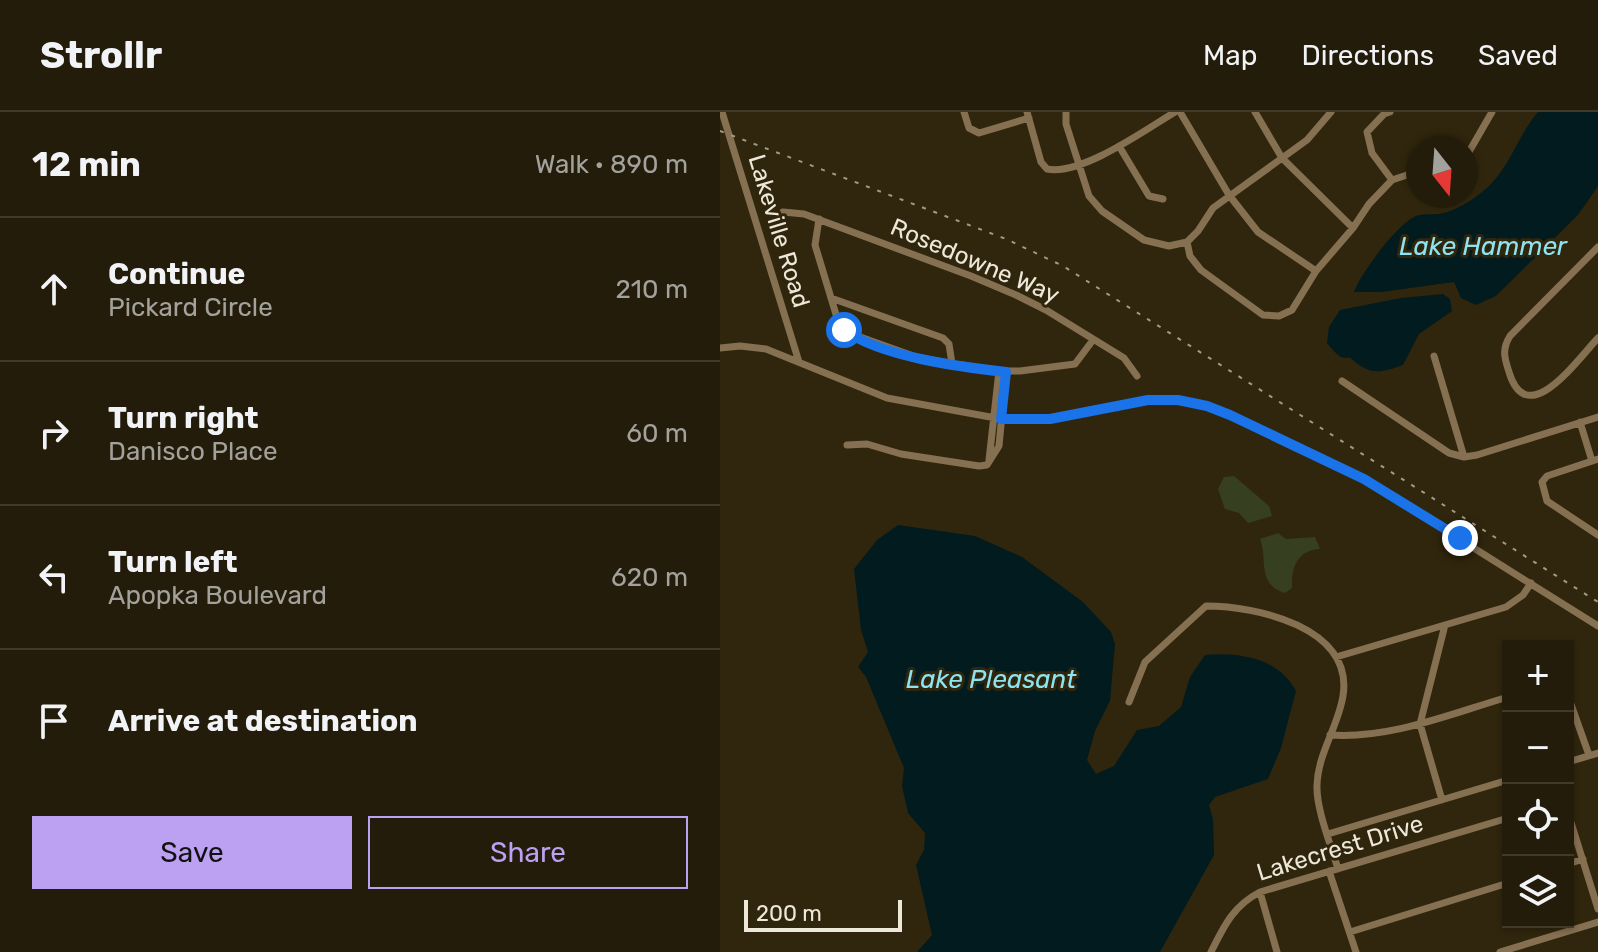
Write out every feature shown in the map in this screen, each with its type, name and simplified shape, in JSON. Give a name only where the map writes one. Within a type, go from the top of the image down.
[{"type":"street","name":"Lakeville Road","points":[[722,112],[799,362]]},
{"type":"street","points":[[964,112],[969,128],[979,133],[1028,115],[1041,162],[1047,169],[1057,171],[1092,160],[1178,112],[1229,195],[1258,232],[1316,271]]},
{"type":"street","points":[[1066,112],[1066,124],[1089,196],[1102,211],[1144,240],[1169,246],[1187,242],[1213,208],[1307,140],[1331,112]]},
{"type":"street","points":[[1255,112],[1282,158],[1353,228]]},
{"type":"street","points":[[1390,112],[1384,114],[1367,132],[1372,153],[1392,180]]},
{"type":"street","points":[[1478,136],[1492,112]]},
{"type":"street","points":[[1119,146],[1149,196],[1163,199]]},
{"type":"street","points":[[1187,242],[1190,256],[1201,270],[1263,315],[1279,316],[1292,310],[1316,271],[1369,204],[1392,180],[1406,175]]},
{"type":"street","name":"Rosedowne Way","points":[[783,212],[793,211],[819,219],[1005,290],[1046,310],[1124,358],[1137,376]]},
{"type":"street","points":[[819,219],[815,245],[838,321],[849,333],[894,351],[1002,371],[1075,364],[1093,340]]},
{"type":"street","points":[[1597,342],[1546,391],[1528,397],[1513,386],[1503,354],[1504,345],[1598,247]]},
{"type":"street","points":[[831,298],[943,338],[949,344],[952,364]]},
{"type":"street","points":[[720,348],[760,348],[887,398],[998,418],[1050,419],[1148,400],[1178,400],[1207,406],[1364,479],[1598,626]]},
{"type":"street","points":[[1434,356],[1464,457]]},
{"type":"street","points":[[847,445],[867,444],[901,454],[987,465],[998,418],[1002,371]]},
{"type":"street","points":[[1342,381],[1449,453],[1464,457],[1598,417]]},
{"type":"street","points":[[1580,422],[1595,460],[1547,476],[1542,482],[1542,491],[1554,507],[1598,535]]},
{"type":"street","points":[[1336,657],[1506,607],[1517,600],[1531,583]]},
{"type":"street","points":[[1129,702],[1145,662],[1206,606],[1251,610],[1297,625],[1326,643],[1336,657],[1343,680],[1343,694],[1319,766],[1317,789],[1356,952]]},
{"type":"street","points":[[1442,800],[1420,724],[1445,625]]},
{"type":"street","points":[[1330,735],[1358,737],[1420,724],[1502,699]]},
{"type":"street","points":[[1574,709],[1594,754],[1574,760]]},
{"type":"street","points":[[1328,834],[1502,782]]},
{"type":"street","name":"Lakecrest Drive","points":[[1211,952],[1226,920],[1260,892],[1502,820]]},
{"type":"street","points":[[1574,831],[1598,909]]},
{"type":"street","points":[[1574,862],[1583,859]]},
{"type":"street","points":[[1350,932],[1502,885]]},
{"type":"street","points":[[1260,892],[1277,952]]},
{"type":"street","points":[[1500,952],[1598,922]]},
{"type":"green space","points":[[1234,476],[1269,506],[1272,516],[1248,523],[1239,513],[1225,509],[1218,489],[1224,477]]},
{"type":"green space","points":[[1278,533],[1286,539],[1315,537],[1320,549],[1306,553],[1297,561],[1292,588],[1285,593],[1276,589],[1266,577],[1260,539]]},
{"type":"water","name":"Lake Hammer","points":[[1538,112],[1598,112],[1598,186],[1578,215],[1496,296],[1476,305],[1461,298],[1454,282],[1382,292],[1354,292],[1380,251],[1407,222],[1417,216],[1439,214],[1456,208],[1478,208],[1478,195],[1504,167]]},
{"type":"water","points":[[1443,294],[1450,299],[1452,311],[1419,334],[1403,365],[1371,371],[1350,358],[1341,357],[1327,343],[1329,327],[1340,310],[1401,298]]},
{"type":"water","name":"Lake Pleasant","points":[[898,525],[975,536],[1022,557],[1083,602],[1111,632],[1115,644],[1110,701],[1095,731],[1087,760],[1096,774],[1114,766],[1137,730],[1159,726],[1181,707],[1190,677],[1205,655],[1244,656],[1269,664],[1289,680],[1296,691],[1281,748],[1268,779],[1215,797],[1209,805],[1213,819],[1214,855],[1160,952],[917,952],[932,935],[916,865],[924,850],[925,833],[908,813],[902,786],[904,768],[866,677],[858,667],[868,652],[861,630],[854,569],[877,540]]},
{"type":"railway","points":[[720,131],[1006,239],[1063,266],[1598,602]]},
{"type":"route","points":[[844,330],[919,358],[1006,372],[1001,419],[1033,421],[1067,417],[1157,399],[1188,402],[1219,410],[1364,479],[1460,538]]}]
